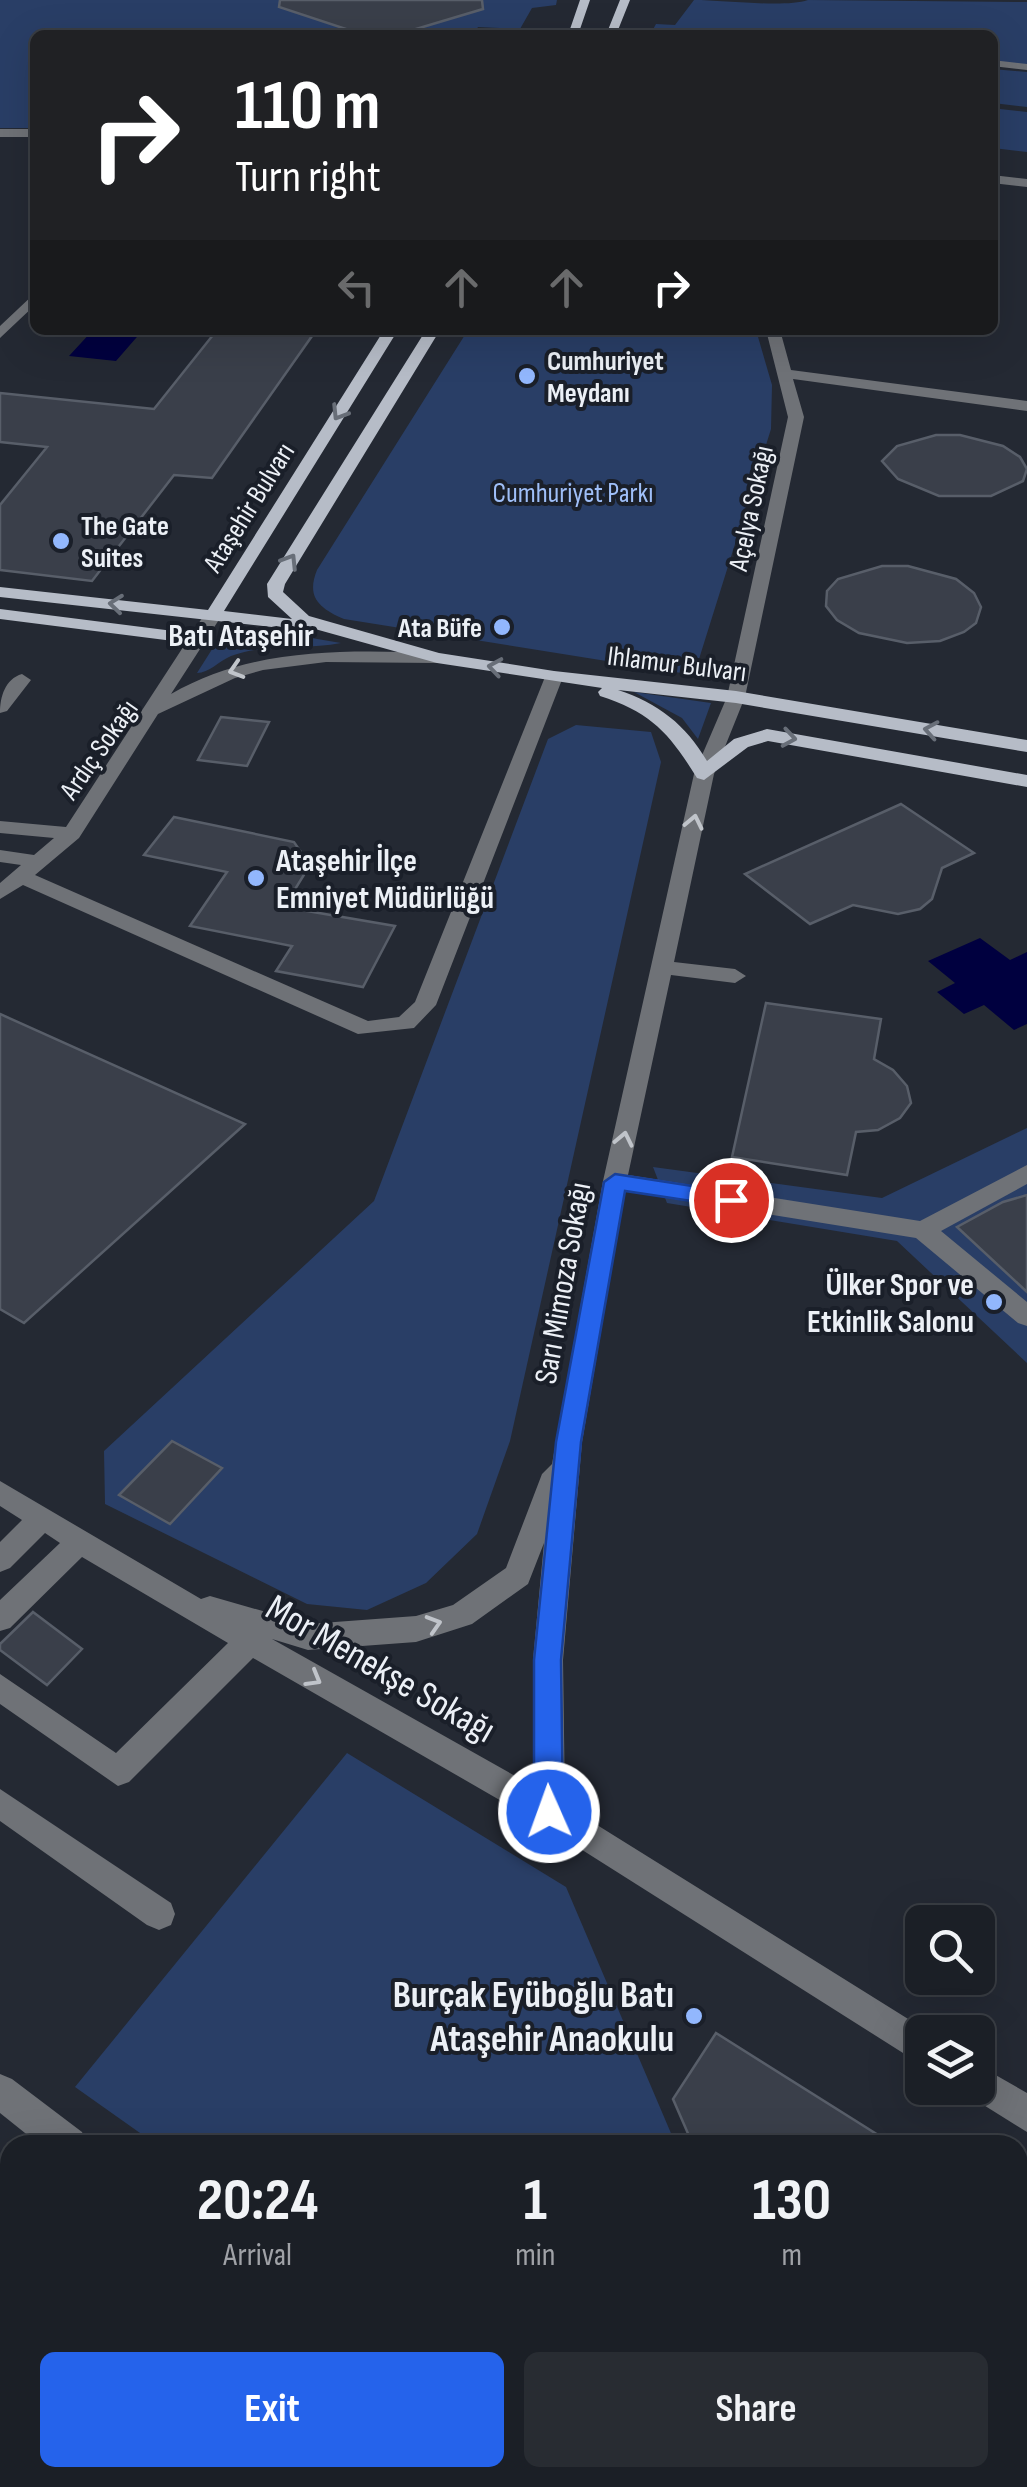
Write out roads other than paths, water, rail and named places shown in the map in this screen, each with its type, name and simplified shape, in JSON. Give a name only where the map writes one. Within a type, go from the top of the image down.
[{"type":"main road","points":[[574,30],[585,0]]},
{"type":"main road","points":[[614,30],[625,0]]},
{"type":"main road","name":"Ataşehir Bulvarı","points":[[213,615],[387,335]]},
{"type":"main road","name":"Ataşehir Bulvarı","points":[[323,628],[288,608],[274,593],[276,584],[430,335]]},
{"type":"main road","points":[[0,592],[323,628]]},
{"type":"main road","points":[[0,614],[196,639]]},
{"type":"main road","name":"Ihlamur Bulvarı","points":[[323,628],[437,658],[554,677],[736,697],[1027,746]]},
{"type":"main road","points":[[554,677],[649,708],[673,724],[692,748],[704,774],[742,742],[767,735],[1027,780]]},
{"type":"street","points":[[998,64],[1027,67]]},
{"type":"street","points":[[0,136],[30,136]]},
{"type":"street","points":[[998,180],[1027,183]]},
{"type":"street","points":[[0,334],[30,303]]},
{"type":"street","name":"Açelya Sokağı","points":[[704,774],[736,697],[796,417],[774,335]]},
{"type":"street","points":[[786,374],[1027,406]]},
{"type":"street","name":"Ataşehir Bulvarı","points":[[152,713],[213,615]]},
{"type":"street","name":"Ardıç Sokağı","points":[[0,893],[72,834],[152,713],[199,683],[273,659],[437,658]]},
{"type":"street","points":[[22,877],[366,1029],[406,1023],[425,1005],[554,677]]},
{"type":"street","points":[[0,707],[22,680]]},
{"type":"street","name":"Sarı Mimoza Sokağı","points":[[549,1812],[548,1660],[568,1442],[615,1182],[704,774]]},
{"type":"street","points":[[0,827],[72,834]]},
{"type":"street","points":[[0,856],[42,862]]},
{"type":"street","points":[[662,967],[736,976]]},
{"type":"street","points":[[924,1230],[1027,1173]]},
{"type":"street","points":[[615,1182],[924,1230],[1027,1316]]},
{"type":"street","points":[[169,1595],[308,1637],[416,1629],[462,1615],[518,1576],[568,1442]]},
{"type":"street","name":"Mor Menekşe Sokağı","points":[[0,1492],[249,1642],[549,1812],[905,2037]]},
{"type":"street","points":[[0,1560],[42,1518]]},
{"type":"street","points":[[0,1620],[80,1541]]},
{"type":"street","points":[[0,1688],[118,1772],[249,1642]]},
{"type":"street","points":[[0,1803],[159,1914]]},
{"type":"street","points":[[0,2091],[55,2135]]},
{"type":"street","points":[[995,2093],[1027,2114]]},
{"type":"place","name":"Cumhuriyet Meydanı","points":[[527,376]]},
{"type":"place","name":"The Gate Suites","points":[[61,541]]},
{"type":"place","name":"Ata Büfe","points":[[502,627]]},
{"type":"place","name":"Ataşehir İlçe Emniyet Müdürlüğü","points":[[256,878]]},
{"type":"place","name":"Ülker Spor ve Etkinlik Salonu","points":[[994,1302]]},
{"type":"place","name":"Burçak Eyüboğlu Batı Ataşehir Anaokulu","points":[[694,2016]]},
{"type":"district","name":"Batı Ataşehir","points":[[241,635]]},
{"type":"park label","name":"Cumhuriyet Parkı","points":[[573,492]]}]
